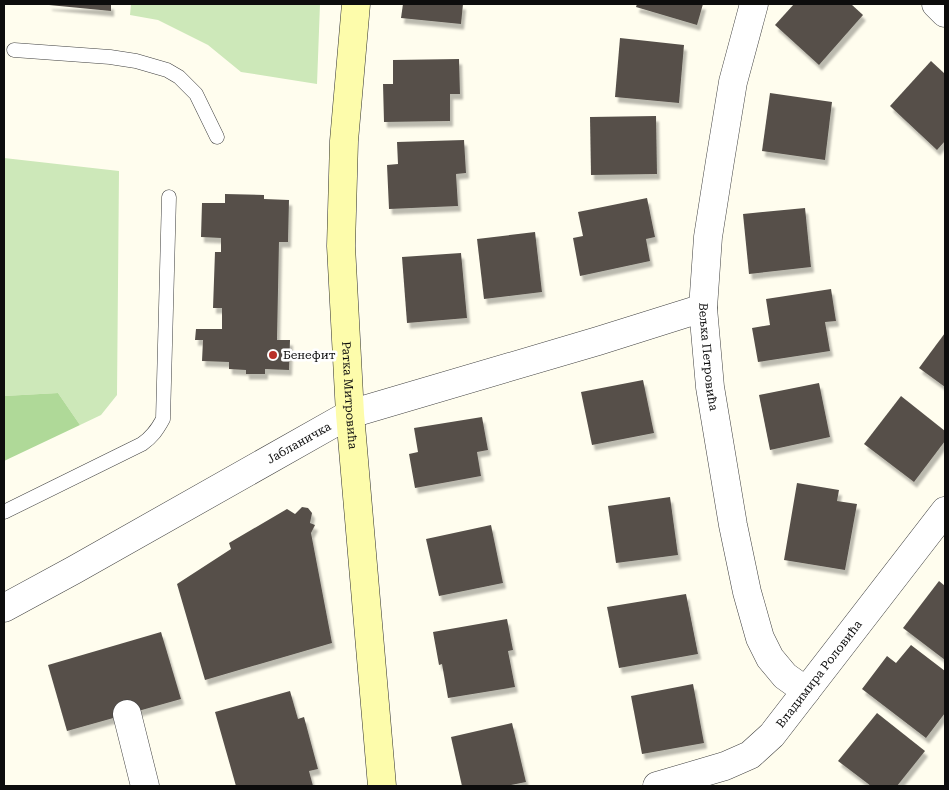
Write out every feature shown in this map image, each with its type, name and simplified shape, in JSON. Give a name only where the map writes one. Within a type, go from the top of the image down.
[{"type":"main road","name":"Ратка Митровића","points":[[356,4],[344,141],[341,246],[350,414],[382,786]]},
{"type":"street","name":"Вељка Петровића","points":[[754,4],[734,82],[720,161],[708,237],[703,308],[710,387],[733,525],[747,592],[760,638],[770,658],[785,676],[806,691]]},
{"type":"street","points":[[936,4],[945,13]]},
{"type":"street","name":"Јабланичка","points":[[4,608],[350,414],[703,308]]},
{"type":"street","name":"Владимира Роловића","points":[[657,786],[725,766],[750,755],[772,735],[945,511]]},
{"type":"street","points":[[127,714],[145,786]]},
{"type":"lane","points":[[14,50],[110,57],[136,61],[167,70],[179,77],[196,94],[218,137]]},
{"type":"lane","points":[[4,512],[142,444],[151,438],[163,419],[169,198]]},
{"type":"green space","points":[[131,4],[320,4],[317,84],[241,72],[208,45],[158,20],[130,15]]},
{"type":"green space","points":[[4,158],[119,171],[117,395],[101,415],[80,425],[58,393],[4,396]]},
{"type":"green space","points":[[58,393],[80,425],[4,461],[4,396]]},
{"type":"building","points":[[111,4],[111,11],[49,5]]},
{"type":"building","points":[[403,4],[463,4],[461,24],[401,18]]},
{"type":"building","points":[[637,4],[703,4],[697,25],[636,7]]},
{"type":"building","points":[[794,4],[851,4],[863,15],[819,65],[775,25]]},
{"type":"building","points":[[620,38],[684,45],[679,103],[615,97]]},
{"type":"building","points":[[459,59],[460,94],[450,94],[450,121],[384,122],[383,84],[393,84],[393,60]]},
{"type":"building","points":[[931,61],[945,74],[945,141],[937,150],[890,106]]},
{"type":"building","points":[[770,93],[832,102],[825,160],[762,151]]},
{"type":"building","points":[[656,116],[657,174],[591,175],[590,117]]},
{"type":"building","points":[[464,140],[466,173],[456,174],[458,206],[389,209],[387,165],[398,164],[397,142]]},
{"type":"building","points":[[225,194],[264,195],[264,199],[289,200],[288,242],[279,242],[277,340],[290,340],[289,370],[265,369],[265,374],[246,374],[246,370],[229,369],[229,362],[202,361],[203,340],[195,340],[196,329],[222,329],[222,308],[213,308],[215,252],[221,252],[221,238],[201,237],[202,203],[225,203]]},
{"type":"building","points":[[647,198],[655,237],[646,239],[650,261],[580,276],[573,238],[583,236],[578,212]]},
{"type":"building","points":[[805,208],[811,267],[749,274],[743,214]]},
{"type":"building","points":[[535,232],[542,292],[484,299],[477,239]]},
{"type":"building","points":[[461,253],[467,318],[407,323],[402,257]]},
{"type":"building","points":[[831,289],[836,321],[825,322],[830,351],[758,362],[752,328],[770,325],[766,299]]},
{"type":"building","points":[[945,333],[945,387],[919,368]]},
{"type":"building","points":[[643,380],[654,433],[592,445],[581,392]]},
{"type":"building","points":[[819,383],[830,437],[770,450],[759,395]]},
{"type":"building","points":[[901,396],[945,431],[945,441],[914,482],[864,444]]},
{"type":"building","points":[[482,417],[488,450],[477,452],[481,476],[415,488],[409,454],[418,452],[414,428]]},
{"type":"building","points":[[797,483],[839,490],[837,501],[857,504],[845,570],[784,560]]},
{"type":"building","points":[[670,497],[678,555],[616,563],[608,506]]},
{"type":"building","points":[[302,507],[308,508],[312,513],[310,523],[315,525],[311,533],[332,643],[205,680],[177,584],[231,549],[229,543],[287,509],[295,514]]},
{"type":"building","points":[[491,525],[503,583],[439,596],[426,539]]},
{"type":"building","points":[[939,581],[945,586],[945,660],[903,628]]},
{"type":"building","points":[[686,594],[698,654],[619,668],[607,607]]},
{"type":"building","points":[[507,619],[513,650],[508,651],[515,687],[448,698],[442,664],[439,665],[433,632]]},
{"type":"building","points":[[161,632],[181,699],[67,731],[48,665]]},
{"type":"building","points":[[911,645],[945,671],[945,713],[926,738],[862,689],[887,656],[896,663]]},
{"type":"building","points":[[693,684],[704,743],[642,754],[631,696]]},
{"type":"building","points":[[290,691],[298,719],[304,717],[318,769],[309,771],[313,786],[236,786],[215,712]]},
{"type":"building","points":[[877,713],[925,751],[897,786],[871,786],[838,761]]},
{"type":"building","points":[[512,723],[526,782],[506,786],[462,786],[451,737]]},
{"type":"place","name":"Бенефит","points":[[273,355]]}]
